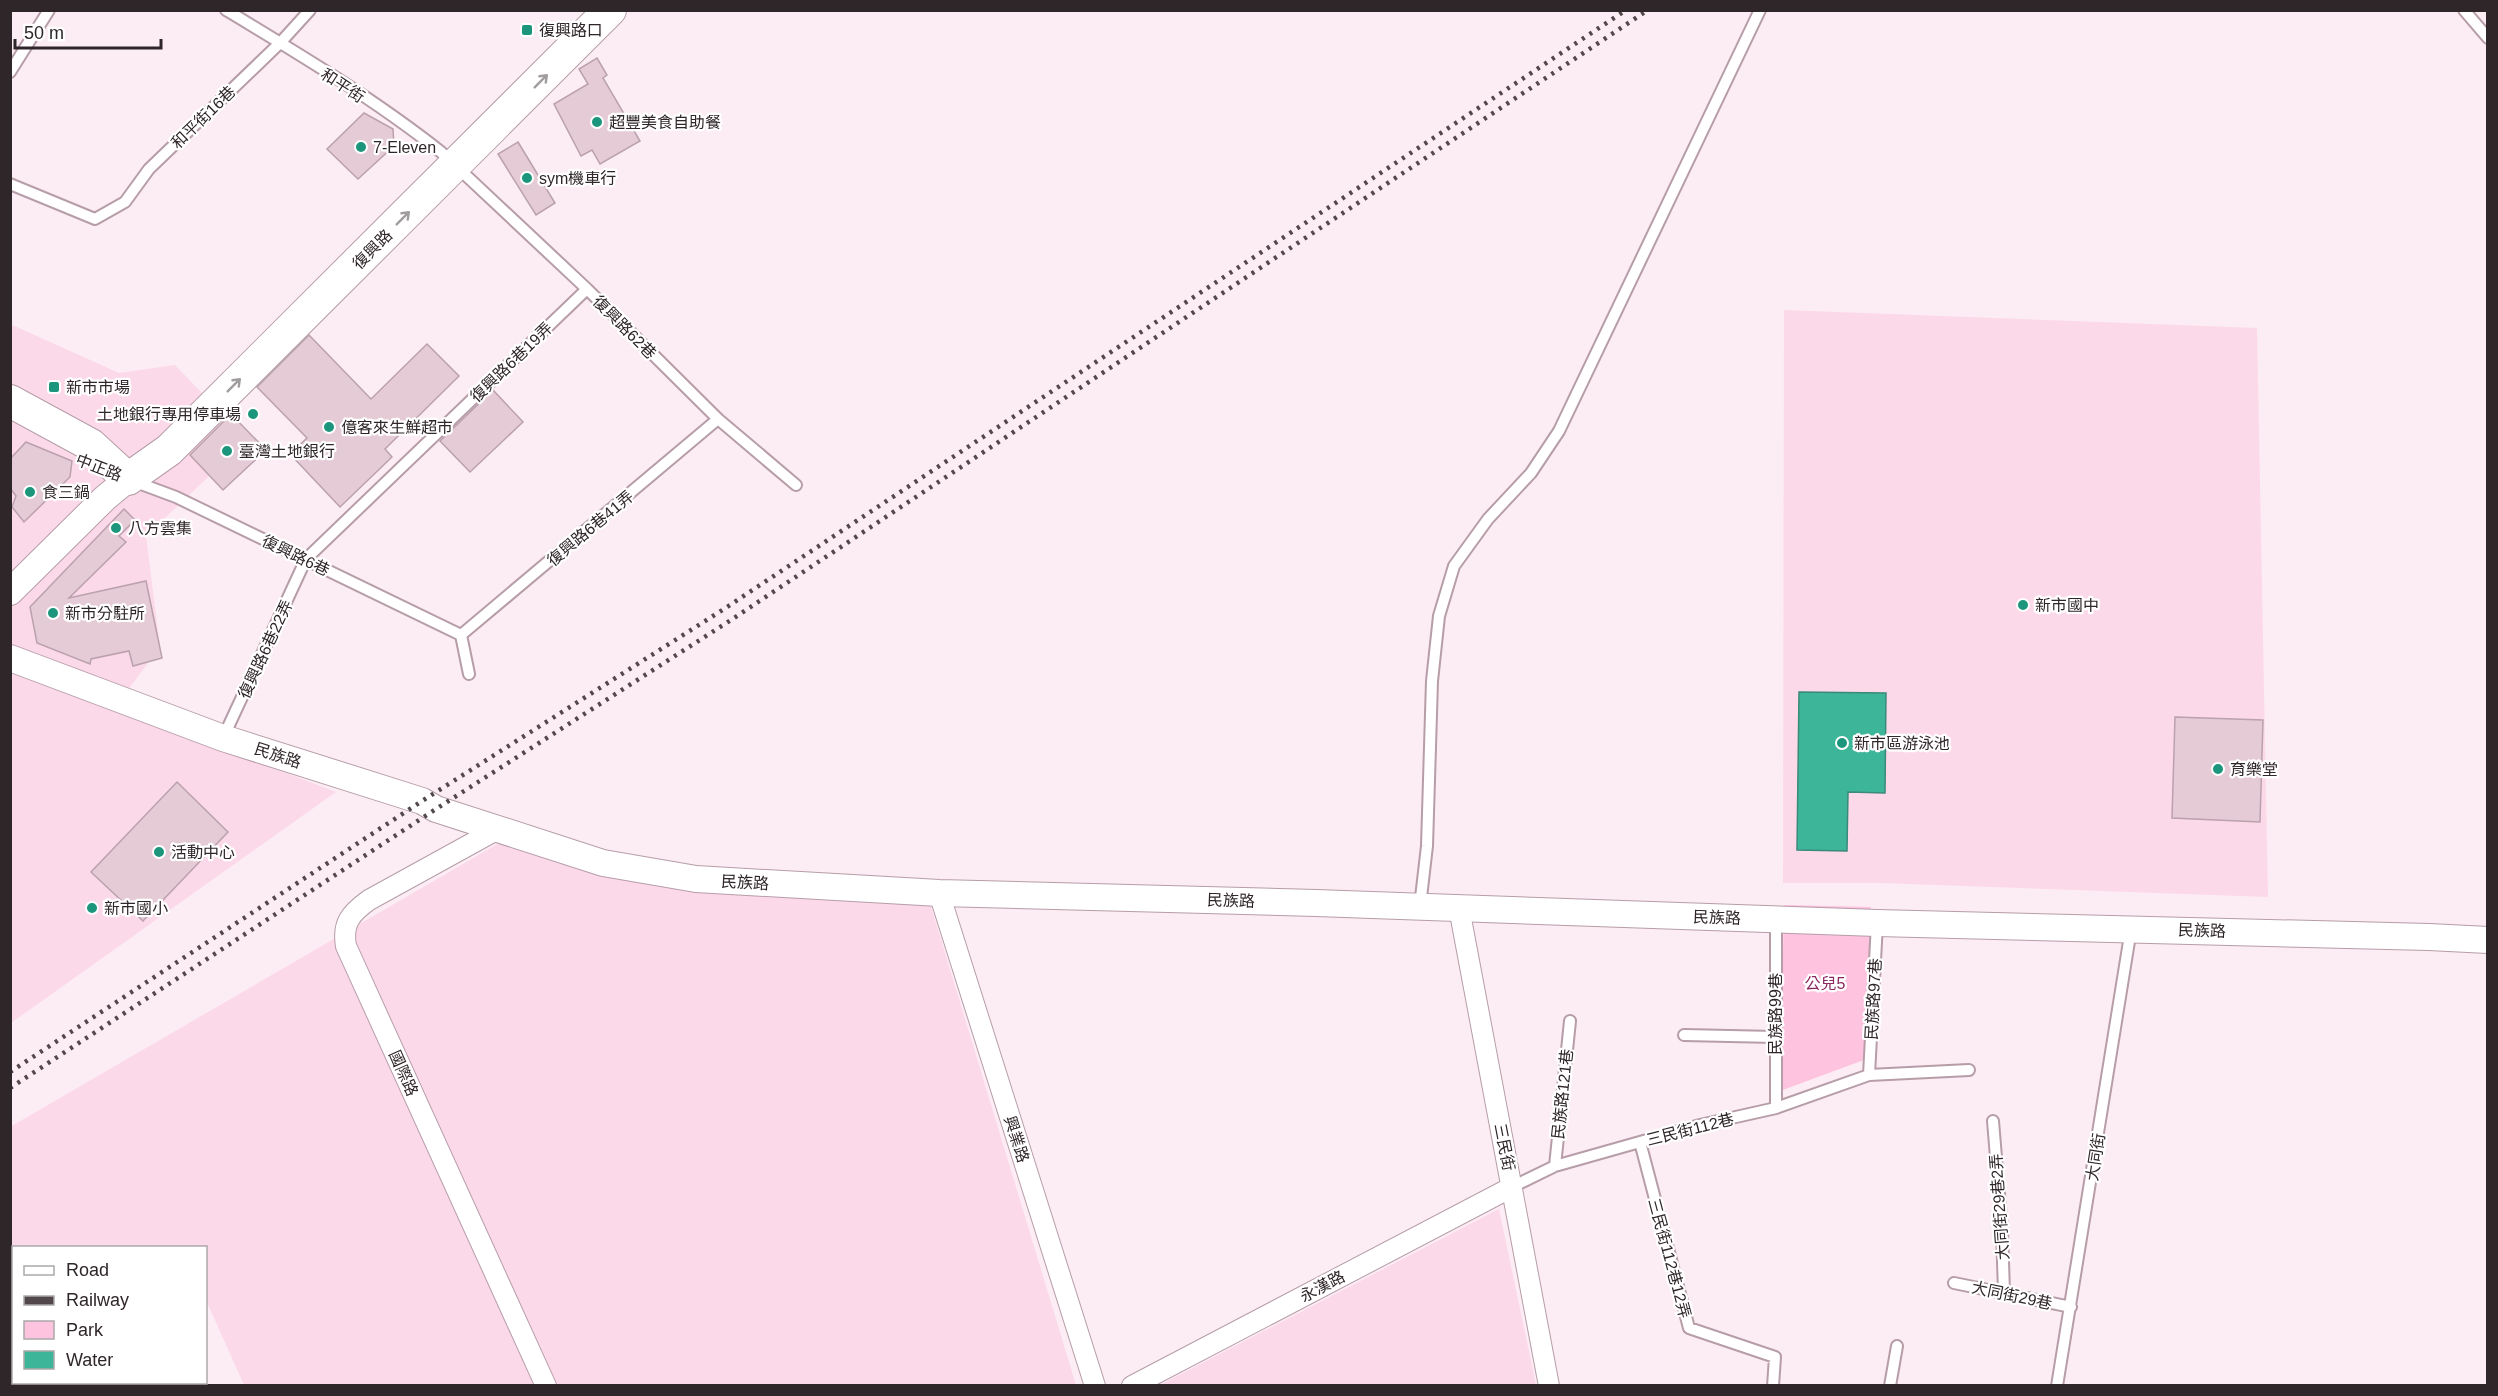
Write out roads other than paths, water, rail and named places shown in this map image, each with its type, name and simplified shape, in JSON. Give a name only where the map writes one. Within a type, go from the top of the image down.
[{"type":"main road","name":"復興路","points":[[128,479],[169,450],[449,159],[581,10]]},
{"type":"main road","name":"復興路","points":[[449,159],[610,10]]},
{"type":"main road","name":"中正路","points":[[10,401],[91,445],[128,479]]},
{"type":"main road","name":"中正路","points":[[10,423],[82,463],[128,479]]},
{"type":"street","name":"復興路","points":[[10,592],[105,498],[128,479]]},
{"type":"street","name":"民族路","points":[[10,658],[224,738],[422,801],[436,809],[603,863],[696,879],[939,893],[2487,940]]},
{"type":"street","name":"國際路","points":[[498,829],[354,910],[348,918],[344,935],[346,946],[546,1386]]},
{"type":"street","name":"興業路","points":[[939,893],[1095,1386]]},
{"type":"street","name":"三民街","points":[[1459,908],[1549,1386]]},
{"type":"street","name":"永漢路","points":[[1132,1386],[1512,1187]]},
{"type":"lane","points":[[10,72],[49,10]]},
{"type":"lane","name":"和平街","points":[[226,10],[418,134],[449,159]]},
{"type":"lane","name":"和平街16巷","points":[[10,184],[95,219],[124,202],[149,169],[280,43],[310,10]]},
{"type":"lane","points":[[1420,907],[1427,846],[1432,681],[1438,616],[1454,566],[1488,519],[1531,473],[1560,430],[1760,10]]},
{"type":"lane","points":[[2464,10],[2487,38]]},
{"type":"lane","name":"復興路62巷","points":[[449,159],[587,289],[718,419],[796,485]]},
{"type":"lane","name":"復興路6巷19弄","points":[[306,559],[587,289]]},
{"type":"lane","name":"復興路6巷41弄","points":[[461,635],[718,419]]},
{"type":"lane","name":"復興路6巷","points":[[128,479],[176,497],[461,635]]},
{"type":"lane","name":"復興路6巷22弄","points":[[224,738],[306,559]]},
{"type":"lane","points":[[461,635],[469,674]]},
{"type":"lane","name":"民族路99巷","points":[[1776,919],[1776,1108]]},
{"type":"lane","name":"民族路97巷","points":[[1869,1075],[1877,923]]},
{"type":"lane","name":"大同街","points":[[2057,1386],[2131,928]]},
{"type":"lane","name":"民族路121巷","points":[[1555,1166],[1570,1021]]},
{"type":"lane","points":[[1684,1035],[1775,1037]]},
{"type":"lane","name":"三民街112巷","points":[[1512,1187],[1555,1166],[1700,1125],[1776,1108],[1869,1075],[1969,1070]]},
{"type":"lane","name":"大同街29巷2弄","points":[[1992,1121],[2002,1230],[2004,1293]]},
{"type":"lane","name":"三民街112巷12弄","points":[[1640,1142],[1689,1328],[1775,1357],[1773,1386]]},
{"type":"lane","name":"大同街29巷","points":[[1954,1283],[2071,1307]]},
{"type":"lane","points":[[1890,1386],[1898,1346]]},
{"type":"water","name":"新市區游泳池","points":[[1799,692],[1886,693],[1885,793],[1848,792],[1847,851],[1797,850]]},
{"type":"railway","points":[[10,1072],[422,801],[724,609],[1626,10]]},
{"type":"railway","points":[[10,1088],[436,809],[731,620],[1648,10]]},
{"type":"place","name":"復興路口","points":[[527,30]]},
{"type":"place","name":"超豐美食自助餐","points":[[597,122]]},
{"type":"place","name":"7-Eleven","points":[[361,147]]},
{"type":"place","name":"sym機車行","points":[[527,178]]},
{"type":"place","name":"新市市場","points":[[54,387]]},
{"type":"place","name":"土地銀行專用停車場","points":[[253,414]]},
{"type":"place","name":"億客來生鮮超市","points":[[329,427]]},
{"type":"place","name":"臺灣土地銀行","points":[[227,451]]},
{"type":"place","name":"食三鍋","points":[[30,492]]},
{"type":"place","name":"八方雲集","points":[[116,528]]},
{"type":"place","name":"新市國中","points":[[2023,605]]},
{"type":"place","name":"新市分駐所","points":[[53,613]]},
{"type":"place","name":"新市區游泳池","points":[[1842,743]]},
{"type":"place","name":"育樂堂","points":[[2218,769]]},
{"type":"place","name":"活動中心","points":[[159,852]]},
{"type":"place","name":"新市國小","points":[[92,908]]},
{"type":"park label","name":"公兒5","points":[[1825,983]]}]
